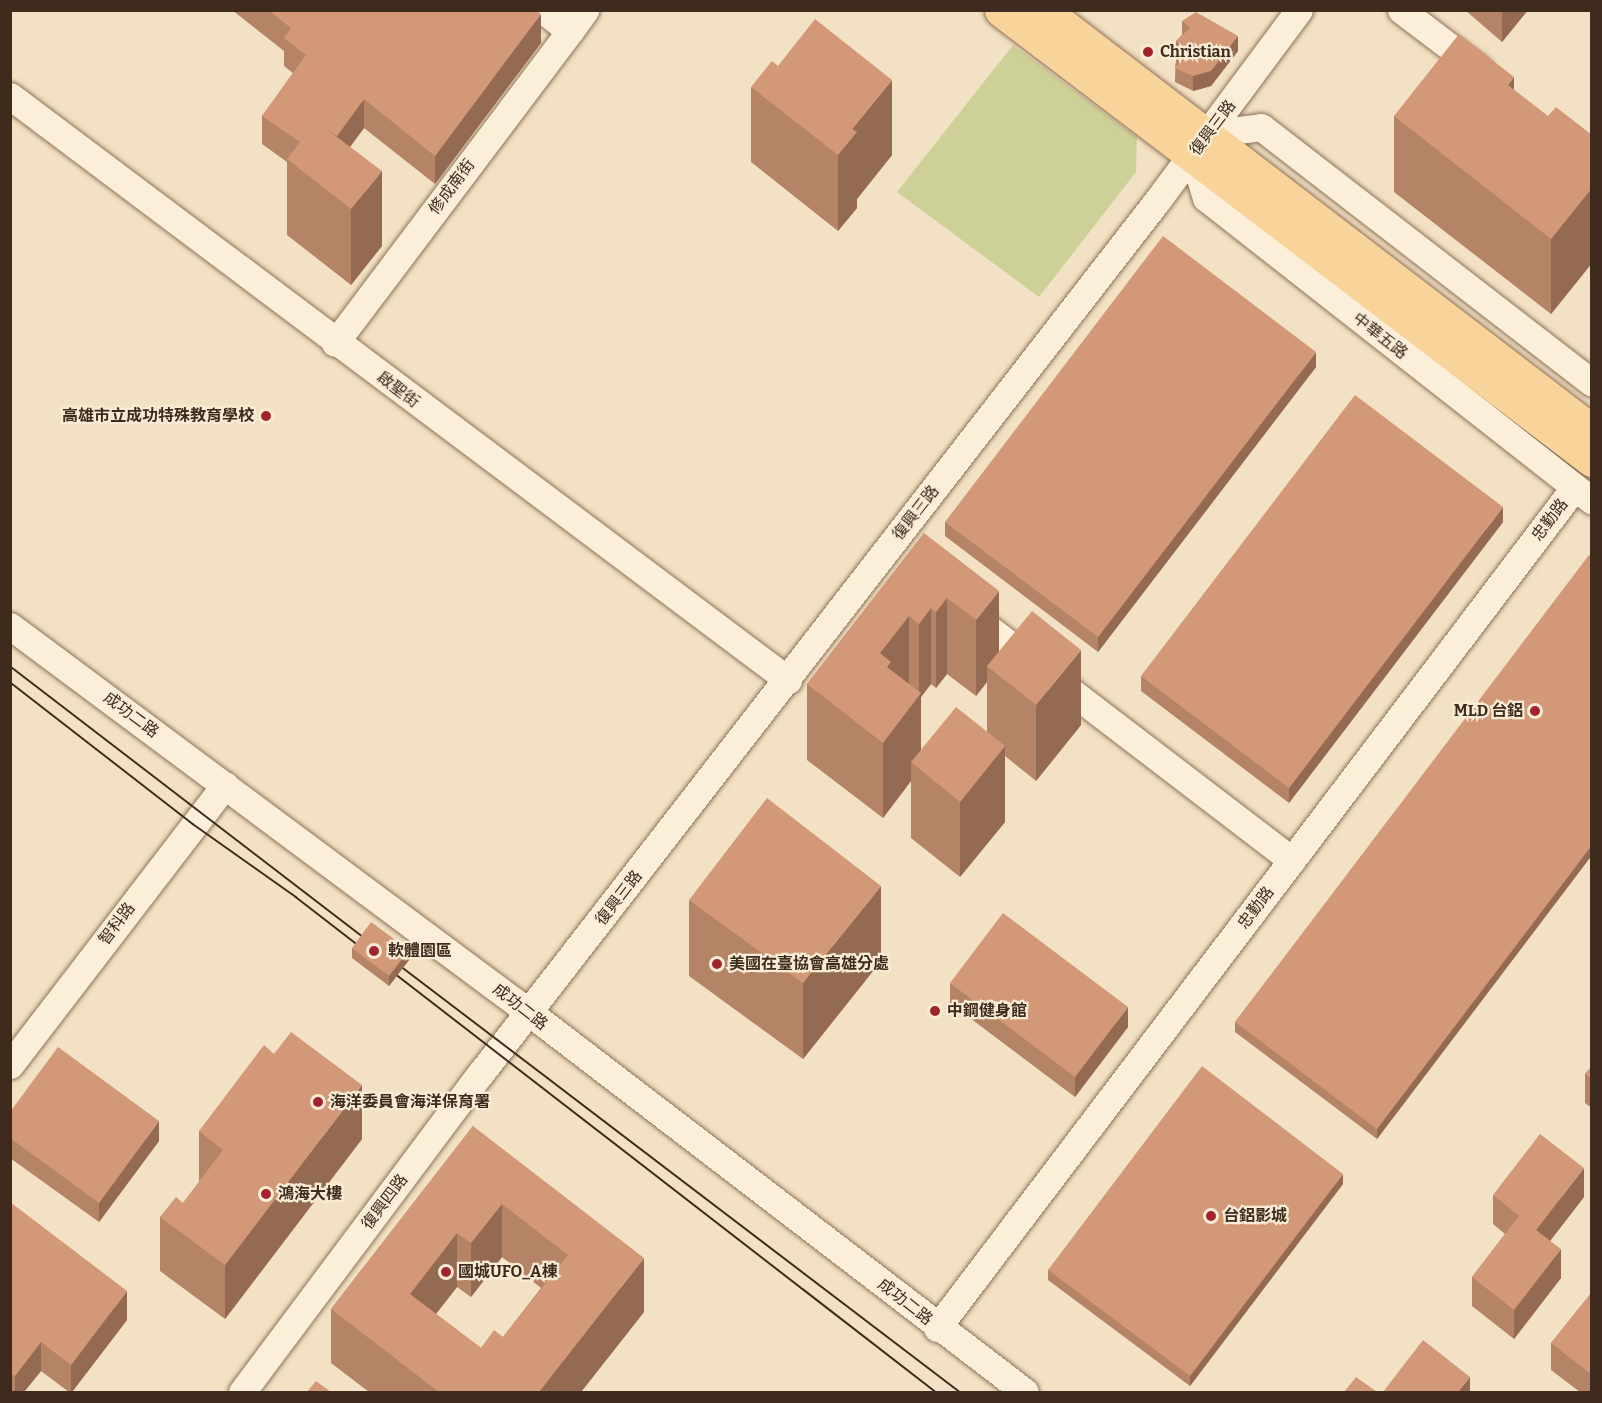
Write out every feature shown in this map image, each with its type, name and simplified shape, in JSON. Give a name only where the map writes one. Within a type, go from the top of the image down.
[{"type":"main road","name":"中華五路","points":[[1001,10],[1201,144],[1592,431]]},
{"type":"main road","name":"中華五路","points":[[1043,10],[1201,144],[1592,460]]},
{"type":"street","points":[[543,10],[577,21]]},
{"type":"street","name":"復興三路","points":[[530,1013],[788,680],[897,558],[1299,10]]},
{"type":"street","points":[[1401,10],[1496,81]]},
{"type":"street","name":"修成南街","points":[[335,343],[577,21]]},
{"type":"street","name":"啟聖街","points":[[10,96],[335,343],[788,680]]},
{"type":"street","points":[[1201,144],[1261,127],[1592,383]]},
{"type":"street","name":"中華五路","points":[[1201,144],[1206,198],[1583,494]]},
{"type":"street","name":"忠勤路","points":[[938,1328],[1292,860],[1583,494]]},
{"type":"street","points":[[952,601],[1292,860]]},
{"type":"street","name":"成功二路","points":[[10,626],[530,1013],[938,1328],[1025,1392]]},
{"type":"street","name":"智科路","points":[[10,1065],[225,785]]},
{"type":"street","name":"復興四路","points":[[242,1392],[530,1013]]},
{"type":"green space","points":[[1013,45],[1137,137],[1136,172],[1039,297],[897,192]]},
{"type":"building","points":[[268,10],[536,10],[541,14],[435,156],[364,99],[337,136],[316,121],[300,142],[262,116],[306,55],[284,38],[291,28]]},
{"type":"building","points":[[1196,12],[1238,36],[1211,71],[1193,76],[1175,68],[1181,60],[1176,52],[1182,46],[1176,41],[1190,28],[1182,21]]},
{"type":"building","points":[[815,19],[892,80],[852,129],[857,132],[838,155],[751,87],[772,61],[778,66]]},
{"type":"building","points":[[1459,34],[1514,77],[1508,85],[1548,116],[1556,107],[1592,135],[1592,188],[1551,239],[1394,116]]},
{"type":"building","points":[[316,121],[382,171],[351,209],[287,159]]},
{"type":"building","points":[[1163,236],[1316,352],[1098,637],[945,522]]},
{"type":"building","points":[[1355,395],[1503,507],[1289,788],[1141,676]]},
{"type":"building","points":[[924,533],[999,591],[976,620],[947,598],[936,612],[931,608],[919,624],[909,616],[880,653],[891,662],[887,667],[921,693],[883,743],[807,684]]},
{"type":"building","name":"MLD 台鋁","points":[[1589,555],[1592,557],[1592,845],[1377,1129],[1235,1022]]},
{"type":"building","points":[[1032,611],[1081,650],[1036,705],[987,666]]},
{"type":"building","points":[[956,707],[1005,746],[960,802],[911,762]]},
{"type":"building","points":[[767,798],[881,886],[803,983],[689,900]]},
{"type":"building","points":[[1003,913],[1128,1007],[1075,1077],[950,983]]},
{"type":"building","points":[[371,922],[409,950],[389,976],[352,948]]},
{"type":"building","points":[[291,1032],[362,1085],[225,1265],[160,1217],[176,1197],[183,1203],[223,1150],[199,1131],[264,1045],[274,1054]]},
{"type":"building","points":[[58,1047],[159,1121],[99,1203],[10,1138],[10,1112]]},
{"type":"building","points":[[1202,1066],[1343,1174],[1190,1376],[1048,1270]]},
{"type":"building","points":[[1592,1066],[1592,1079],[1585,1074]]},
{"type":"building","points":[[473,1126],[644,1258],[539,1392],[439,1392],[331,1309]],"holes":[[[502,1204],[568,1255],[503,1337],[494,1330],[481,1348],[410,1294],[457,1233],[471,1243]]]},
{"type":"building","points":[[1540,1134],[1584,1168],[1536,1230],[1561,1249],[1514,1310],[1472,1277],[1519,1216],[1493,1195]]},
{"type":"building","points":[[10,1202],[127,1291],[71,1365],[41,1342],[15,1376],[10,1372]]},
{"type":"building","points":[[1592,1292],[1592,1375],[1551,1343]]},
{"type":"building","points":[[1423,1340],[1470,1377],[1458,1392],[1383,1392]]},
{"type":"building","points":[[1356,1377],[1377,1392],[1344,1392]]},
{"type":"building","points":[[316,1381],[331,1392],[307,1392]]},
{"type":"tram line","points":[[10,666],[373,945]]},
{"type":"tram line","points":[[10,682],[193,824],[296,897],[936,1392]]},
{"type":"tram line","points":[[390,958],[960,1392]]},
{"type":"place","name":"Christian","points":[[1148,52]]},
{"type":"place","name":"高雄市立成功特殊教育學校","points":[[266,416]]},
{"type":"place","name":"MLD 台鋁","points":[[1535,711]]},
{"type":"place","name":"軟體園區","points":[[374,951]]},
{"type":"place","name":"美國在臺協會高雄分處","points":[[717,964]]},
{"type":"place","name":"中鋼健身館","points":[[935,1011]]},
{"type":"place","name":"海洋委員會海洋保育署","points":[[318,1102]]},
{"type":"place","name":"鴻海大樓","points":[[266,1194]]},
{"type":"place","name":"台鋁影城","points":[[1211,1216]]},
{"type":"place","name":"國城UFO_A棟","points":[[446,1272]]}]
